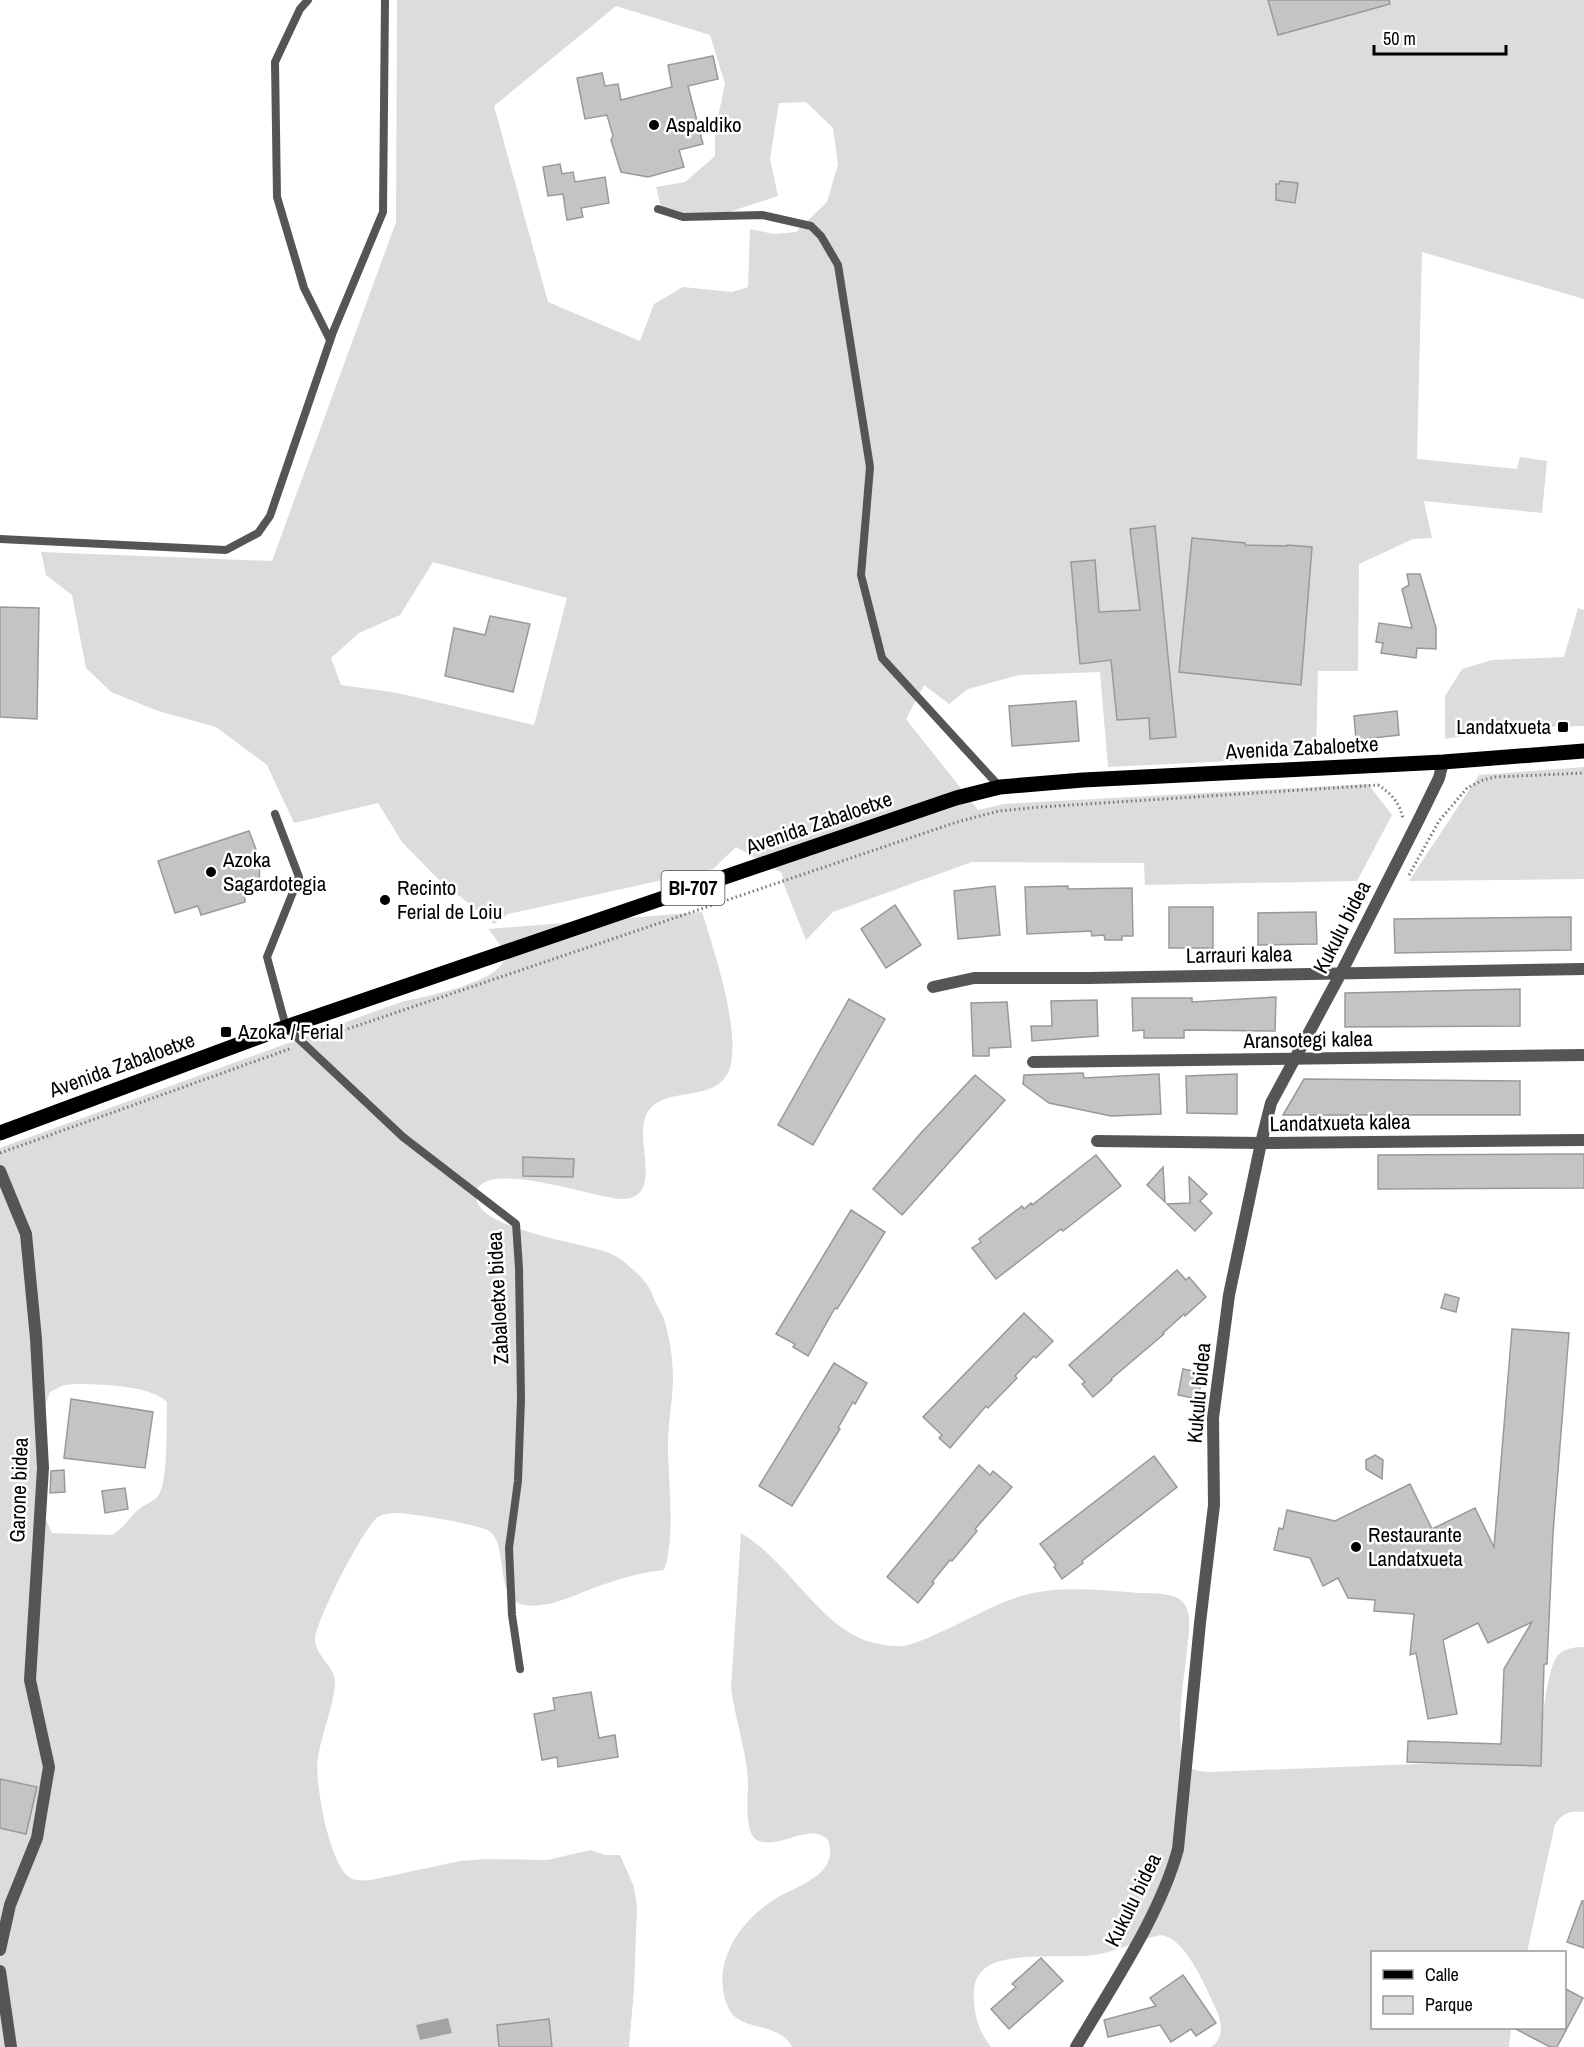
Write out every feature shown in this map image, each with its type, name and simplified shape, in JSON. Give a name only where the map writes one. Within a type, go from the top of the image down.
[{"type":"main road","name":"Avenida Zabaloetxe","points":[[0,1133],[286,1027],[956,798],[1000,787],[1083,780],[1443,762],[1584,751]]},
{"type":"street","name":"Kukulu bidea","points":[[1076,2047],[1146,1926],[1172,1872],[1178,1849],[1214,1505],[1213,1418],[1229,1295],[1271,1103],[1341,974],[1419,819],[1443,762]]},
{"type":"street","name":"Larrauri kalea","points":[[933,987],[974,978],[1584,969]]},
{"type":"street","name":"Aransotegi kalea","points":[[1033,1062],[1584,1055]]},
{"type":"street","name":"Landatxueta kalea","points":[[1097,1141],[1261,1143],[1584,1140]]},
{"type":"street","name":"Garone bidea","points":[[0,1171],[26,1234],[36,1339],[43,1468],[30,1680],[49,1767],[37,1838],[10,1905],[0,1950]]},
{"type":"street","points":[[0,1971],[11,2047]]},
{"type":"lane","points":[[308,0],[300,9],[275,62],[278,197],[304,288],[330,340]]},
{"type":"lane","points":[[0,539],[226,550],[258,533],[270,516],[330,340],[384,212],[385,0]]},
{"type":"lane","points":[[658,209],[683,217],[762,215],[811,226],[827,246],[838,265],[870,467],[861,575],[882,658],[1000,787]]},
{"type":"lane","points":[[275,814],[299,877],[267,957],[286,1027]]},
{"type":"lane","name":"Zabaloetxe bidea","points":[[286,1027],[403,1137],[516,1224],[522,1399],[518,1481],[509,1548],[512,1615],[520,1669]]},
{"type":"path","points":[[1407,879],[1439,821],[1467,788],[1495,777],[1584,773]]},
{"type":"path","points":[[0,1153],[304,1044],[957,822],[999,811],[1378,785],[1387,790],[1396,800],[1402,813],[1403,823]]},
{"type":"green space","points":[[397,0],[1584,0],[1584,299],[1422,252],[1417,459],[1517,469],[1520,457],[1547,461],[1542,513],[1424,501],[1432,538],[1413,539],[1359,564],[1358,671],[1318,671],[1316,757],[1108,767],[1100,672],[1019,675],[968,689],[949,704],[924,685],[906,719],[978,810],[1004,804],[1368,784],[1392,815],[1357,881],[1145,885],[1144,863],[972,862],[833,912],[806,940],[784,885],[782,873],[736,847],[713,869],[508,914],[494,924],[436,877],[402,842],[378,803],[294,823],[267,765],[216,727],[158,711],[111,692],[86,668],[72,595],[46,575],[41,552],[272,561],[396,222]],"holes":[[[616,6],[710,35],[725,84],[715,131],[715,156],[685,182],[656,187],[663,214],[705,220],[778,196],[770,159],[779,103],[806,102],[833,128],[838,164],[827,202],[796,232],[774,234],[750,229],[748,287],[732,292],[683,287],[654,304],[640,341],[548,302],[494,106]],[[433,562],[567,598],[534,725],[398,693],[341,685],[331,658],[359,633],[400,615]]]},
{"type":"green space","points":[[1578,608],[1584,610],[1584,726],[1530,727],[1445,739],[1445,696],[1462,669],[1492,660],[1564,657]]},
{"type":"green space","points":[[1584,767],[1584,879],[1409,881],[1479,775]]},
{"type":"green space","points":[[702,912],[720,972],[731,1023],[733,1046],[731,1065],[724,1079],[715,1086],[665,1099],[655,1104],[647,1112],[643,1129],[645,1180],[642,1189],[635,1196],[623,1199],[517,1179],[497,1179],[482,1184],[476,1195],[480,1207],[492,1217],[510,1226],[616,1256],[639,1275],[650,1290],[665,1322],[672,1364],[673,1386],[668,1444],[671,1525],[668,1557],[664,1570],[625,1578],[554,1603],[524,1605],[515,1601],[510,1595],[503,1576],[498,1546],[489,1531],[458,1522],[415,1515],[394,1513],[378,1517],[351,1556],[330,1598],[317,1632],[315,1641],[319,1653],[335,1679],[332,1704],[318,1757],[318,1784],[324,1821],[335,1856],[342,1869],[354,1880],[371,1880],[460,1861],[547,1860],[591,1850],[605,1855],[620,1855],[634,1887],[637,1907],[629,2047],[0,2047],[0,1148],[401,1002],[477,981],[500,966],[504,957],[501,946],[488,929]],"holes":[[[64,1385],[110,1385],[137,1389],[159,1396],[167,1402],[167,1437],[162,1488],[156,1498],[139,1509],[112,1535],[52,1533],[43,1513],[44,1408],[50,1392]]]},
{"type":"green space","points":[[741,1533],[773,1559],[817,1606],[847,1632],[864,1640],[884,1645],[904,1646],[916,1643],[999,1604],[1021,1596],[1050,1590],[1095,1590],[1157,1594],[1178,1598],[1185,1605],[1189,1618],[1180,1737],[1183,1754],[1189,1766],[1199,1771],[1442,1763],[1497,1765],[1518,1762],[1538,1745],[1548,1684],[1558,1655],[1564,1651],[1584,1647],[1584,1812],[1567,1813],[1555,1824],[1527,1951],[1371,1951],[1371,2029],[1511,2029],[1509,2047],[1211,2047],[1218,2040],[1221,2031],[1217,2011],[1187,1954],[1170,1938],[1160,1935],[1094,1955],[1019,1958],[991,1964],[979,1974],[974,1993],[977,2020],[991,2047],[792,2047],[785,2038],[777,2033],[741,2021],[734,2015],[728,2007],[723,1992],[722,1976],[730,1947],[748,1921],[772,1901],[822,1872],[828,1863],[830,1853],[828,1840],[821,1835],[812,1834],[765,1842],[753,1836],[748,1822],[747,1771],[731,1688]]},
{"type":"shaded area","points":[[448,2018],[452,2033],[420,2040],[416,2025]]},
{"type":"building","points":[[1268,0],[1389,0],[1390,4],[1278,35]]},
{"type":"building","name":"Aspaldiko","points":[[713,56],[718,79],[688,86],[703,144],[679,150],[684,167],[648,177],[621,172],[611,140],[613,136],[607,115],[585,119],[577,78],[602,73],[605,86],[618,84],[621,100],[672,87],[668,65]]},
{"type":"building","points":[[560,164],[562,174],[573,172],[575,182],[605,177],[609,203],[581,208],[583,217],[567,220],[563,194],[548,196],[543,167]]},
{"type":"building","points":[[1280,181],[1298,183],[1295,203],[1276,200],[1276,184]]},
{"type":"building","points":[[1155,526],[1176,737],[1150,739],[1149,718],[1117,720],[1111,660],[1080,664],[1071,562],[1095,560],[1099,612],[1140,610],[1130,529]]},
{"type":"building","points":[[1192,538],[1245,543],[1245,545],[1312,547],[1301,685],[1179,672]]},
{"type":"building","points":[[1407,574],[1420,574],[1436,628],[1436,649],[1417,648],[1416,658],[1381,653],[1383,643],[1376,642],[1379,623],[1412,628],[1402,589],[1409,585]]},
{"type":"building","points":[[0,607],[39,608],[37,719],[0,717]]},
{"type":"building","points":[[490,616],[530,624],[513,692],[445,676],[454,628],[485,635]]},
{"type":"building","points":[[1076,701],[1079,741],[1012,746],[1009,706]]},
{"type":"building","points":[[1397,711],[1399,735],[1356,740],[1354,716]]},
{"type":"building","name":"Azoka Sagardotegia","points":[[249,831],[260,860],[259,884],[244,891],[245,902],[201,915],[198,906],[175,913],[158,861]]},
{"type":"building","points":[[995,886],[1000,935],[958,939],[954,891]]},
{"type":"building","points":[[1068,886],[1068,889],[1132,888],[1133,936],[1122,936],[1122,940],[1105,940],[1104,935],[1092,936],[1091,931],[1027,934],[1025,887]]},
{"type":"building","points":[[895,905],[921,945],[886,968],[861,929]]},
{"type":"building","points":[[1169,907],[1213,907],[1213,948],[1169,948]]},
{"type":"building","points":[[1316,912],[1317,944],[1258,945],[1258,913]]},
{"type":"building","points":[[1571,917],[1571,950],[1395,953],[1394,919]]},
{"type":"building","points":[[1520,989],[1520,1026],[1345,1027],[1345,993]]},
{"type":"building","points":[[1276,997],[1275,1031],[1184,1030],[1184,1038],[1144,1038],[1144,1030],[1133,1031],[1132,998],[1192,998],[1192,1002]]},
{"type":"building","points":[[849,999],[885,1019],[813,1145],[778,1125]]},
{"type":"building","points":[[1097,1000],[1098,1036],[1032,1041],[1031,1026],[1052,1026],[1051,1001]]},
{"type":"building","points":[[1007,1002],[1011,1047],[989,1048],[989,1056],[973,1056],[971,1003]]},
{"type":"building","points":[[1083,1073],[1084,1078],[1159,1074],[1161,1114],[1111,1116],[1049,1103],[1023,1084],[1024,1075]]},
{"type":"building","points":[[1237,1074],[1237,1114],[1187,1113],[1186,1076]]},
{"type":"building","points":[[975,1075],[1005,1100],[902,1215],[873,1189]]},
{"type":"building","points":[[1304,1079],[1520,1081],[1520,1115],[1283,1115]]},
{"type":"building","points":[[1584,1154],[1584,1188],[1378,1189],[1378,1155]]},
{"type":"building","points":[[1096,1155],[1121,1186],[996,1279],[972,1248],[981,1242],[979,1239],[1022,1206],[1024,1209],[1031,1203],[1032,1205]]},
{"type":"building","points":[[523,1157],[574,1159],[573,1177],[523,1176]]},
{"type":"building","points":[[1163,1167],[1165,1202],[1147,1185]]},
{"type":"building","points":[[1189,1177],[1207,1194],[1200,1201],[1212,1213],[1195,1231],[1167,1204],[1190,1203]]},
{"type":"building","points":[[851,1210],[885,1232],[837,1309],[835,1308],[808,1356],[793,1347],[795,1344],[776,1334]]},
{"type":"building","points":[[1177,1270],[1186,1280],[1189,1277],[1206,1297],[1185,1316],[1184,1314],[1093,1397],[1082,1384],[1085,1382],[1069,1365]]},
{"type":"building","points":[[1445,1294],[1459,1298],[1456,1312],[1441,1308]]},
{"type":"building","points":[[1024,1313],[1053,1341],[1036,1358],[1034,1356],[1015,1376],[1017,1378],[988,1408],[986,1406],[950,1448],[939,1438],[942,1435],[923,1417]]},
{"type":"building","name":"Restaurante Landatxueta","points":[[1512,1329],[1569,1333],[1553,1533],[1547,1664],[1544,1664],[1541,1766],[1407,1762],[1408,1741],[1501,1744],[1504,1669],[1532,1622],[1488,1643],[1478,1623],[1443,1640],[1457,1714],[1428,1719],[1416,1653],[1410,1655],[1414,1614],[1374,1611],[1375,1600],[1348,1598],[1338,1578],[1323,1586],[1310,1558],[1274,1550],[1279,1528],[1283,1529],[1287,1510],[1335,1521],[1410,1484],[1432,1529],[1475,1508],[1494,1547]]},
{"type":"building","points":[[834,1363],[867,1383],[855,1404],[853,1402],[838,1428],[840,1429],[792,1506],[759,1486]]},
{"type":"building","points":[[1183,1369],[1203,1373],[1198,1399],[1178,1395]]},
{"type":"building","points":[[71,1399],[153,1412],[145,1468],[64,1458]]},
{"type":"building","points":[[1375,1455],[1383,1460],[1382,1479],[1366,1469],[1366,1460]]},
{"type":"building","points":[[1154,1456],[1177,1487],[1062,1579],[1054,1567],[1056,1565],[1040,1544]]},
{"type":"building","points":[[979,1465],[990,1475],[993,1471],[1012,1487],[932,1582],[934,1583],[918,1603],[887,1577]]},
{"type":"building","points":[[64,1470],[65,1492],[50,1493],[51,1471]]},
{"type":"building","points":[[125,1488],[128,1509],[105,1513],[102,1491]]},
{"type":"building","points":[[591,1692],[599,1738],[615,1735],[618,1757],[558,1767],[557,1757],[542,1760],[534,1714],[555,1710],[553,1698]]},
{"type":"building","points":[[0,1779],[37,1787],[26,1834],[0,1828]]},
{"type":"building","points":[[1582,1901],[1584,1901],[1584,1948],[1567,1942]]},
{"type":"building","points":[[1041,1958],[1063,1981],[1009,2029],[991,2009],[1016,1987],[1012,1984]]},
{"type":"building","points":[[1183,1975],[1216,2023],[1196,2036],[1191,2029],[1171,2042],[1160,2025],[1108,2037],[1104,2020],[1156,2006],[1150,1998]]},
{"type":"building","points":[[1566,1989],[1583,1998],[1557,2047],[1550,2047],[1516,2029],[1566,2029]]},
{"type":"building","points":[[549,2019],[552,2047],[499,2047],[497,2025]]},
{"type":"place","name":"Aspaldiko","points":[[654,125]]},
{"type":"place","name":"Landatxueta","points":[[1563,727]]},
{"type":"place","name":"Azoka Sagardotegia","points":[[211,872]]},
{"type":"place","name":"Recinto Ferial de Loiu","points":[[385,900]]},
{"type":"place","name":"Azoka / Ferial","points":[[226,1032]]},
{"type":"place","name":"Restaurante Landatxueta","points":[[1356,1547]]}]
